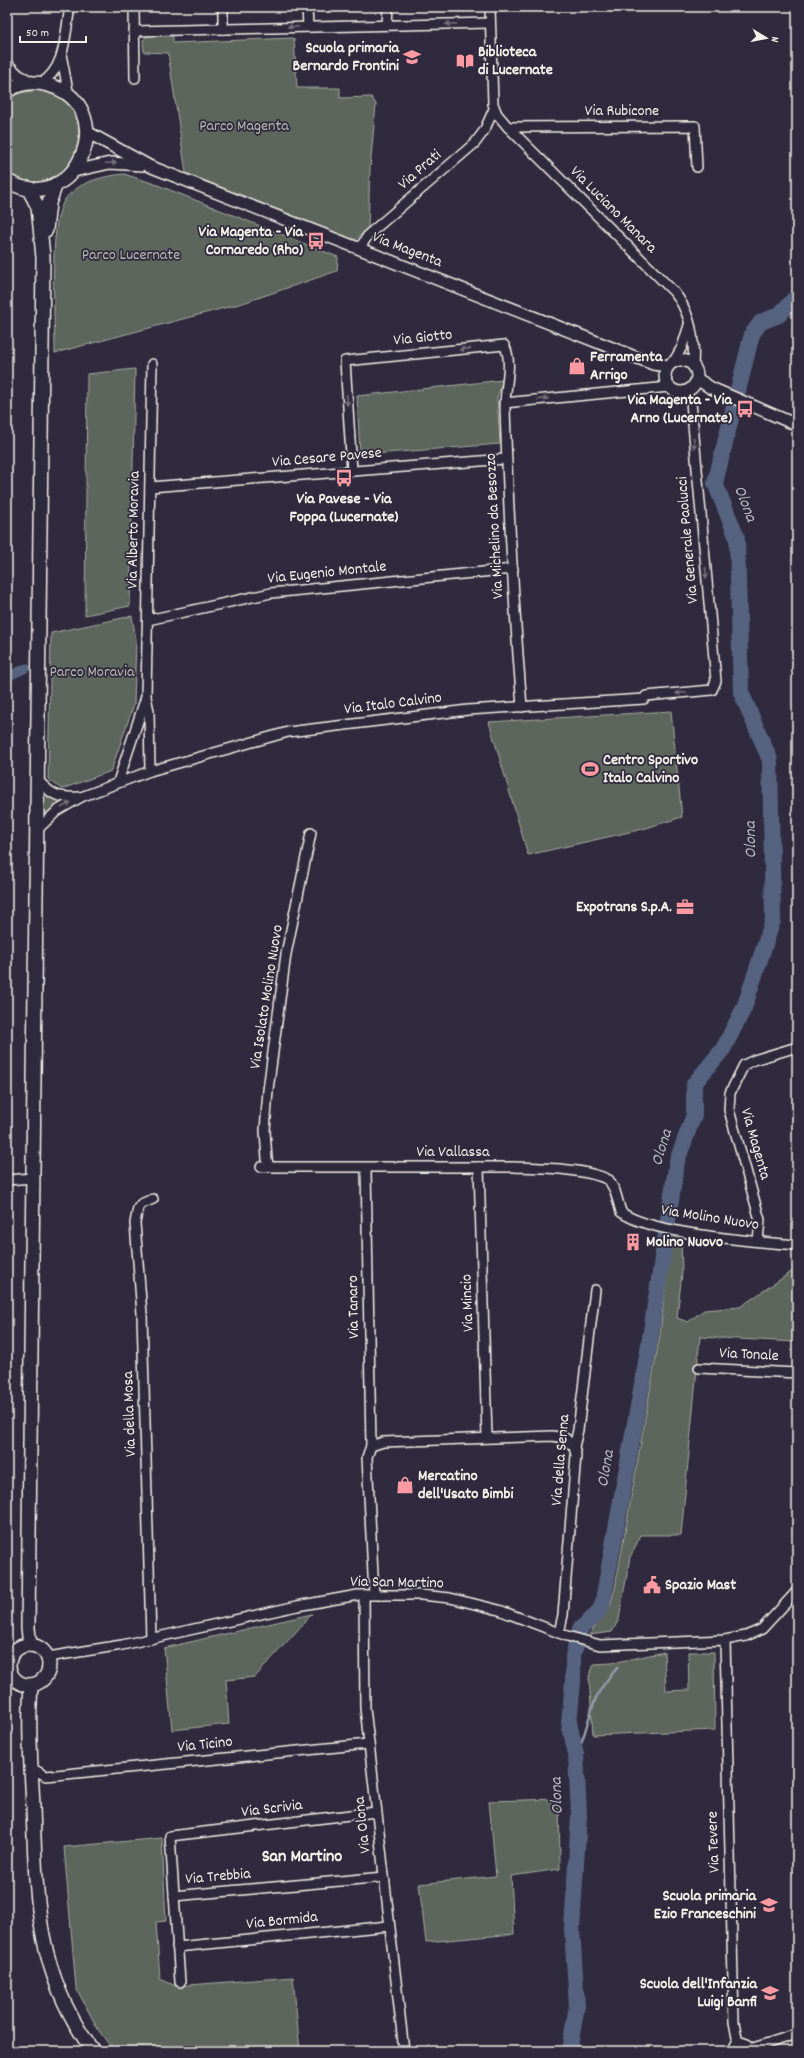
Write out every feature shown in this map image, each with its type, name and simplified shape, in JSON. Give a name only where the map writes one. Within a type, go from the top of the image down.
[{"type":"main road","points":[[7,91],[16,86],[37,83],[58,89],[69,96],[82,113],[87,132],[84,152],[74,171],[56,184],[44,188],[28,188],[7,181]]},
{"type":"main road","points":[[42,257],[49,204],[56,184]]},
{"type":"main road","points":[[28,188],[38,207],[42,257],[28,1612],[30,1645]]},
{"type":"main road","points":[[30,1645],[39,1648],[48,1658],[48,1674],[41,1682],[31,1685],[18,1682],[8,1668],[14,1652],[24,1646],[30,1645]]},
{"type":"main road","points":[[31,1685],[31,1768],[37,1908],[43,1943],[54,1980],[74,2022],[93,2051]]},
{"type":"street","points":[[7,65],[19,76],[37,83],[48,79],[58,66],[70,7]]},
{"type":"street","points":[[134,7],[135,78]]},
{"type":"street","points":[[223,7],[223,29]]},
{"type":"street","points":[[308,7],[308,27]]},
{"type":"street","points":[[387,25],[388,7]]},
{"type":"street","points":[[490,7],[492,91],[494,109]]},
{"type":"street","points":[[134,31],[490,23]]},
{"type":"street","points":[[61,54],[63,71],[69,96]]},
{"type":"street","name":"Via Luciano Manara","points":[[494,109],[507,125],[674,292],[685,310],[689,325],[692,328],[693,365]]},
{"type":"street","name":"Via Prati","points":[[358,249],[369,234],[475,143],[484,131],[494,109]]},
{"type":"street","name":"Via Rubicone","points":[[507,125],[695,126],[696,167]]},
{"type":"street","name":"Via Magenta","points":[[87,132],[149,166],[653,364],[671,364]]},
{"type":"street","name":"Via Magenta","points":[[74,171],[110,163],[149,166]]},
{"type":"street","points":[[667,382],[671,364],[684,342],[689,325]]},
{"type":"street","name":"Via Giotto","points":[[352,471],[345,361],[504,345]]},
{"type":"street","name":"Via Michelino da Besozzo","points":[[504,345],[507,349],[508,379],[504,403],[506,458],[522,707]]},
{"type":"street","points":[[671,364],[685,360],[693,365],[697,372],[692,386]]},
{"type":"street","name":"Via Alberto Moravia","points":[[150,771],[149,711],[146,697],[152,364]]},
{"type":"street","name":"Via Magenta","points":[[653,364],[667,382]]},
{"type":"street","points":[[504,403],[667,382]]},
{"type":"street","points":[[667,382],[675,391],[692,386],[711,388],[797,425]]},
{"type":"street","name":"Via Generale Paolucci","points":[[692,386],[691,402],[716,681],[714,688]]},
{"type":"street","name":"Via Cesare Pavese","points":[[150,487],[506,458]]},
{"type":"street","name":"Via Eugenio Montale","points":[[148,620],[270,593],[513,569]]},
{"type":"street","name":"Via Italo Calvino","points":[[81,796],[150,771],[288,732],[468,710],[644,698],[646,696],[709,691],[714,688]]},
{"type":"street","name":"Via Alberto Moravia","points":[[118,782],[146,697]]},
{"type":"street","points":[[37,779],[52,794],[66,798],[81,796]]},
{"type":"street","points":[[37,830],[57,811],[81,796]]},
{"type":"street","name":"Via Isolato Molino Nuovo","points":[[265,1167],[265,1131],[268,1090],[286,954],[310,833]]},
{"type":"street","name":"Via Magenta","points":[[758,1242],[760,1220],[729,1110],[728,1099],[736,1078],[744,1065],[754,1060],[797,1047]]},
{"type":"street","name":"Via Vallassa","points":[[265,1167],[548,1168],[606,1178],[612,1182],[621,1212]]},
{"type":"street","name":"Via Mincio","points":[[479,1167],[487,1438]]},
{"type":"street","name":"Via Tanaro","points":[[366,1168],[371,1446],[367,1457],[374,1594]]},
{"type":"street","points":[[7,1180],[33,1178]]},
{"type":"street","name":"Via della Mosa","points":[[151,1639],[142,1314],[135,1223],[138,1208],[146,1201],[153,1199]]},
{"type":"street","name":"Via Molino Nuovo","points":[[621,1212],[659,1228],[758,1242],[797,1245]]},
{"type":"street","name":"Via della Senna","points":[[563,1635],[563,1615],[576,1455],[574,1447],[577,1438],[595,1290]]},
{"type":"street","name":"Via Tonale","points":[[699,1368],[797,1373]]},
{"type":"street","points":[[371,1446],[383,1442],[560,1437],[569,1441],[574,1447]]},
{"type":"street","name":"Via San Martino","points":[[48,1658],[151,1639],[297,1606],[374,1594],[421,1595],[450,1598],[499,1610],[563,1635],[587,1642],[613,1645],[725,1640],[746,1636],[762,1629],[797,1590]]},
{"type":"street","name":"Via Olona","points":[[364,1595],[365,1708],[368,1744],[404,2051]]},
{"type":"street","name":"Via Tevere","points":[[725,1640],[734,2022],[738,2043]]},
{"type":"street","name":"Via Ticino","points":[[46,1776],[368,1744]]},
{"type":"street","points":[[31,1768],[46,1776],[32,1789]]},
{"type":"street","name":"Via Scrivia","points":[[174,1896],[170,1836],[376,1812]]},
{"type":"street","name":"Via Trebbia","points":[[174,1896],[384,1877]]},
{"type":"street","points":[[174,1896],[180,1982]]},
{"type":"street","name":"Via Bormida","points":[[177,1947],[389,1926]]},
{"type":"street","points":[[732,2051],[734,2046],[738,2043],[747,2044],[751,2050],[797,2034]]},
{"type":"green space","name":"Parco Magenta","points":[[149,35],[173,36],[173,43],[292,38],[294,39],[297,88],[340,88],[340,98],[371,97],[376,104],[370,168],[368,228],[354,241],[186,173],[168,53],[144,52],[143,40]]},
{"type":"green space","points":[[38,90],[61,98],[75,113],[79,132],[76,151],[66,168],[50,179],[30,182],[7,172],[7,100],[19,93]]},
{"type":"green space","name":"Parco Lucernate","points":[[124,174],[155,184],[338,257],[337,271],[243,303],[55,353],[54,252],[59,214],[64,201],[69,194],[91,181],[108,176]]},
{"type":"green space","points":[[135,369],[130,606],[85,615],[87,374]]},
{"type":"green space","points":[[503,380],[497,397],[500,444],[360,455],[357,396]]},
{"type":"green space","name":"Parco Moravia","points":[[132,616],[136,640],[134,704],[111,771],[62,789],[48,779],[51,633]]},
{"type":"green space","name":"Centro Sportivo Italo Calvino","points":[[671,711],[682,817],[643,829],[528,855],[489,722]]},
{"type":"green space","points":[[44,793],[50,798],[66,802],[43,819]]},
{"type":"green space","points":[[671,1235],[681,1237],[682,1272],[677,1318],[688,1322],[704,1310],[740,1307],[797,1268],[797,1342],[700,1337],[681,1535],[641,1535],[630,1557],[619,1619],[612,1632],[589,1635],[610,1606],[615,1588],[660,1334]]},
{"type":"green space","points":[[312,1614],[255,1677],[226,1680],[229,1724],[172,1730],[164,1648]]},
{"type":"green space","points":[[664,1652],[666,1691],[689,1690],[688,1652],[714,1652],[715,1730],[593,1735],[589,1677],[594,1664],[612,1663]]},
{"type":"green space","points":[[559,1799],[560,1869],[511,1876],[514,1934],[426,1942],[419,1884],[496,1876],[489,1801]]},
{"type":"green space","points":[[162,1838],[166,1921],[156,1922],[160,1979],[176,1986],[293,1977],[300,2051],[114,2051],[99,2031],[76,1988],[64,1847]]},
{"type":"waterway","name":"Olona","points":[[569,2051],[577,2006],[572,1929],[579,1815],[576,1754],[569,1723],[573,1682],[573,1656],[580,1629],[595,1616],[602,1606],[648,1351],[677,1161],[694,1115],[694,1084],[723,1049],[744,1008],[773,920],[770,760],[741,692],[737,538],[715,483],[752,334],[761,322],[779,315],[797,296]]},
{"type":"waterway","points":[[7,677],[26,668]]},
{"type":"waterway","points":[[576,1754],[598,1694],[606,1681],[618,1667]]},
{"type":"place","name":"Scuola primaria Bernardo Frontini","points":[[412,57]]},
{"type":"place","name":"Biblioteca di Lucernate","points":[[465,61]]},
{"type":"place","name":"Via Magenta - Via Cornaredo (Rho)","points":[[316,241]]},
{"type":"place","name":"Ferramenta Arrigo","points":[[577,366]]},
{"type":"place","name":"Via Magenta - Via Arno (Lucernate)","points":[[745,409]]},
{"type":"place","name":"Via Pavese - Via Foppa (Lucernate)","points":[[344,478]]},
{"type":"place","name":"Centro Sportivo Italo Calvino","points":[[590,769]]},
{"type":"place","name":"Expotrans S.p.A.","points":[[685,907]]},
{"type":"place","name":"Molino Nuovo","points":[[633,1242]]},
{"type":"place","name":"Mercatino dell'Usato Bimbi","points":[[405,1485]]},
{"type":"place","name":"Spazio Mast","points":[[652,1585]]},
{"type":"place","name":"Scuola primaria Ezio Franceschini","points":[[769,1905]]},
{"type":"place","name":"Scuola dell'Infanzia Luigi Banfi","points":[[770,1993]]},
{"type":"district","name":"San Martino","points":[[302,1857]]}]
